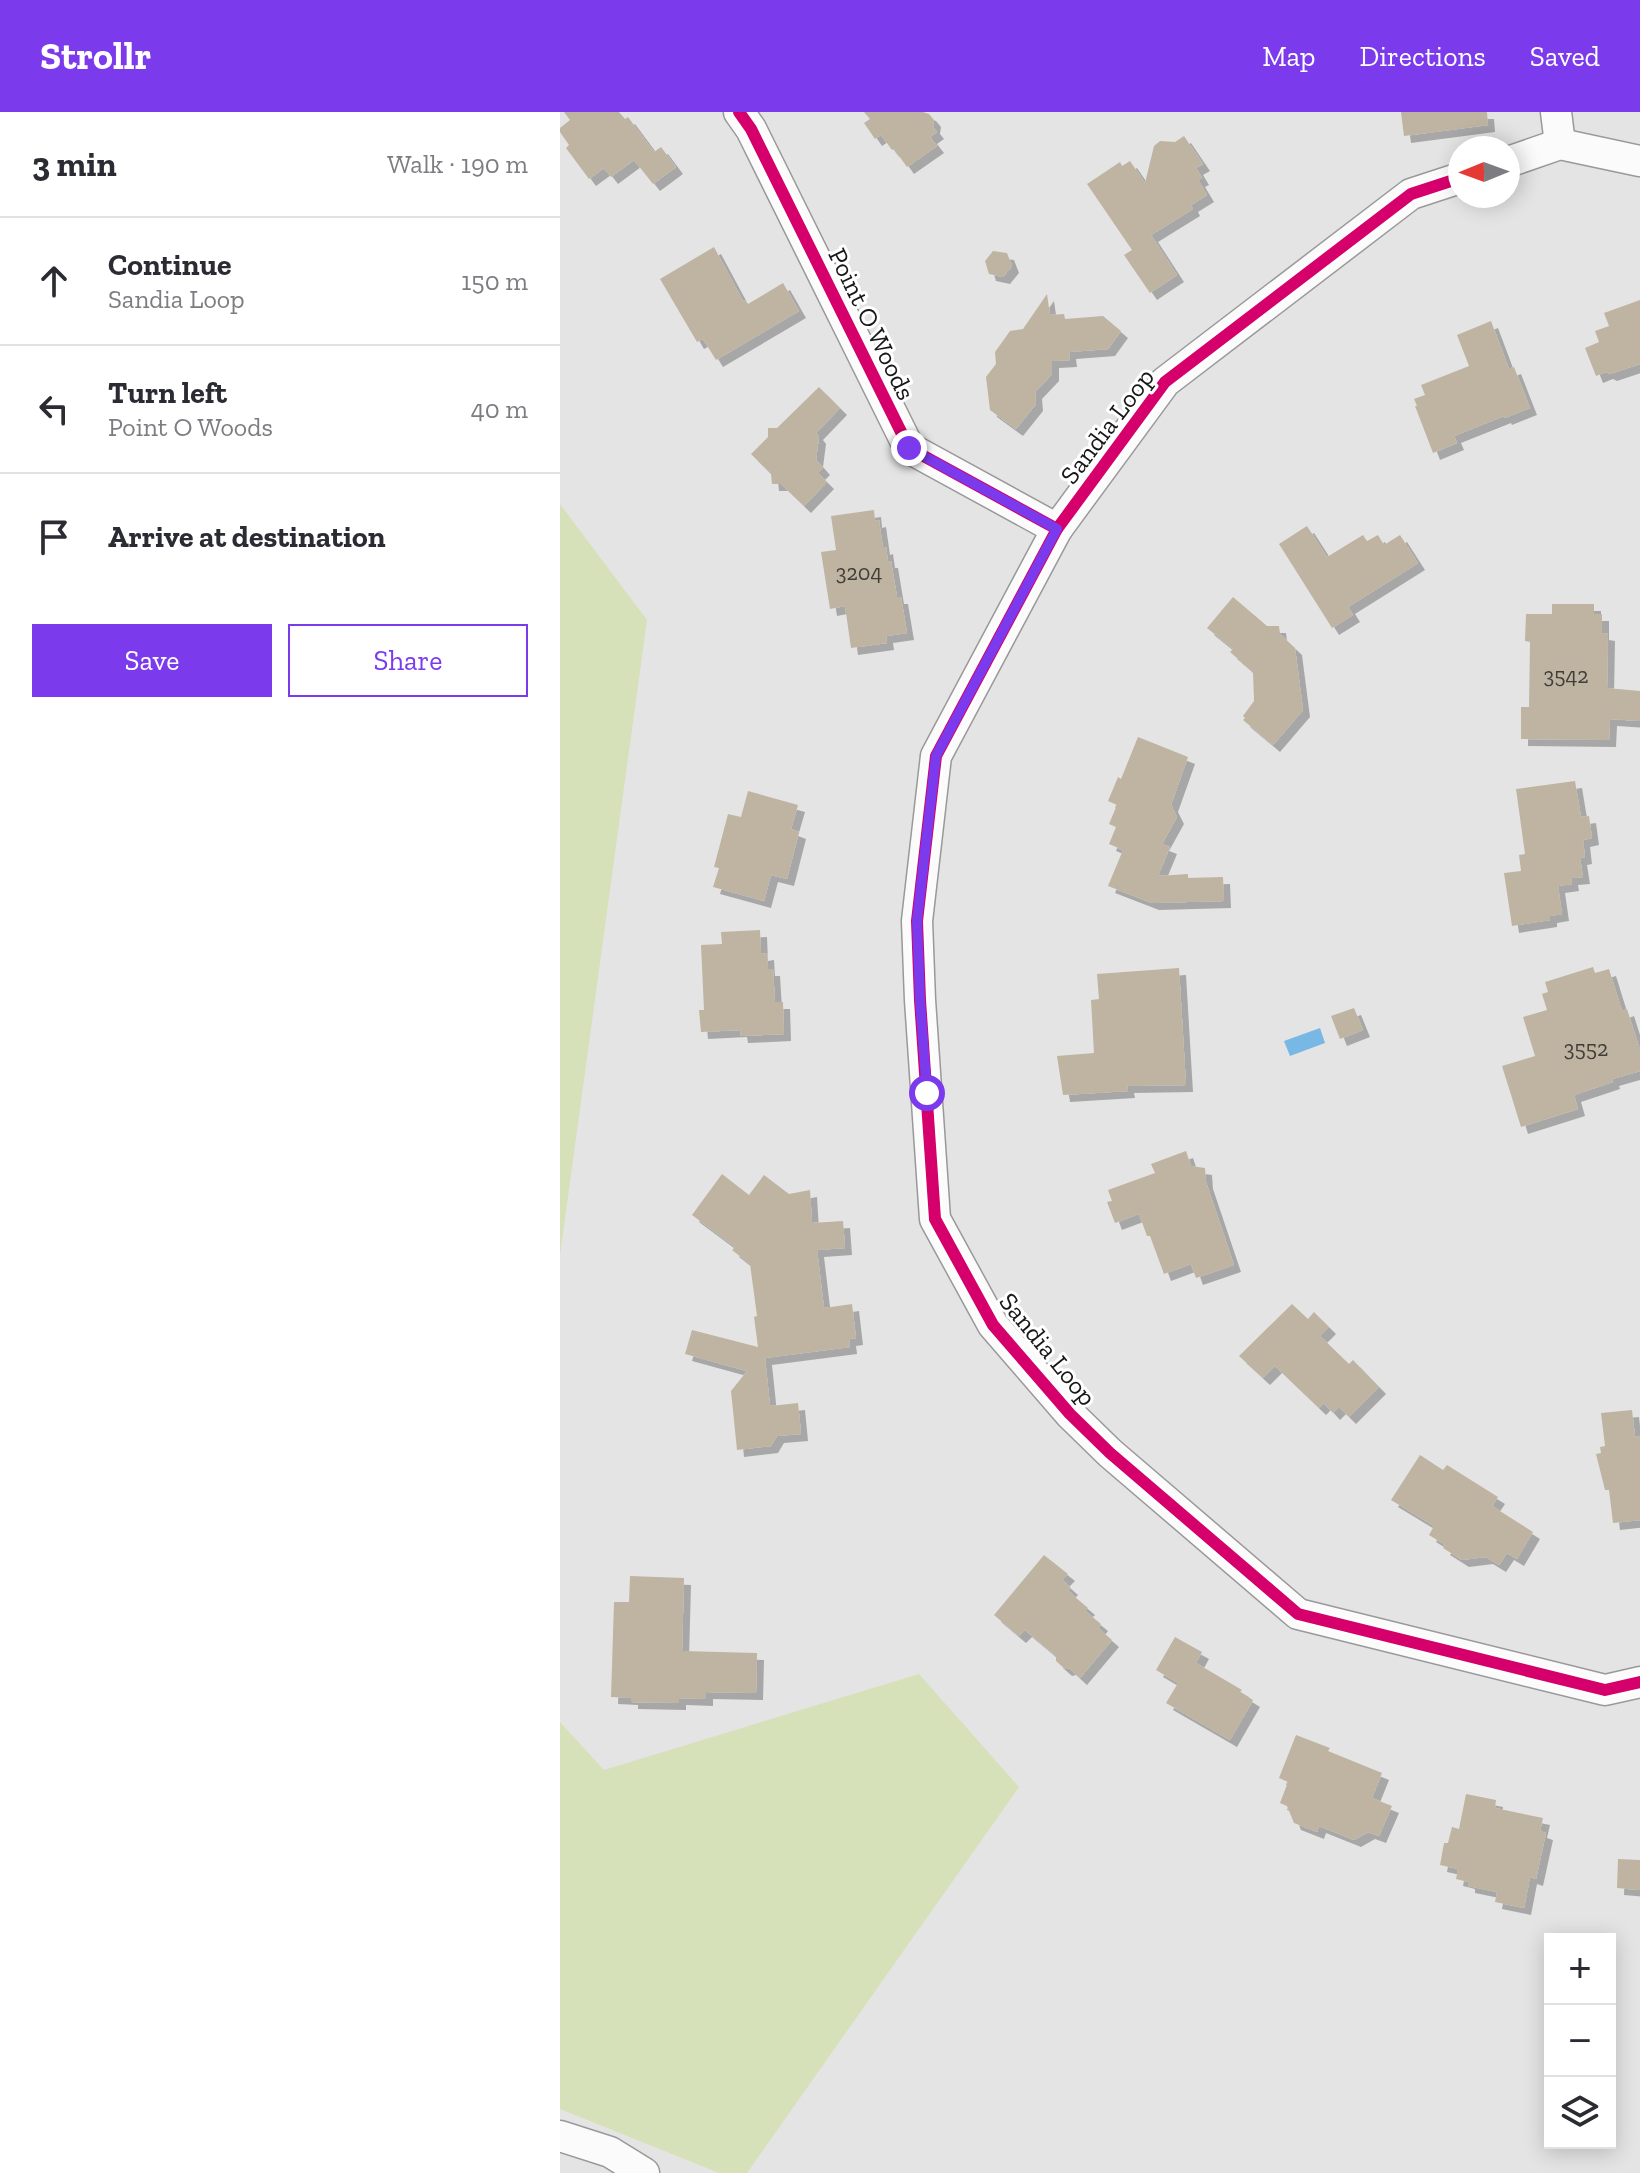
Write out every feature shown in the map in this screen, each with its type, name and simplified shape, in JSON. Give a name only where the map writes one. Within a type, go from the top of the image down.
[{"type":"street","name":"Point O Woods","points":[[739,112],[751,129],[909,448],[1057,529]]},
{"type":"street","points":[[1556,112],[1560,144]]},
{"type":"street","points":[[1520,158],[1560,144],[1640,161]]},
{"type":"street","name":"Sandia Loop","points":[[1448,182],[1411,194],[1165,382],[1057,529],[936,756],[917,921],[935,1219],[993,1325],[1070,1414],[1110,1453],[1298,1614],[1605,1690],[1640,1682]]},
{"type":"street","points":[[560,2136],[610,2152],[644,2173]]},
{"type":"green space","points":[[560,504],[647,620],[560,1255]]},
{"type":"green space","points":[[919,1674],[1019,1787],[747,2173],[719,2173],[560,2109],[560,1722],[604,1770]]},
{"type":"water","points":[[1320,1028],[1325,1043],[1290,1056],[1284,1041]]},
{"type":"building","points":[[564,112],[619,112],[625,119],[628,117],[654,152],[661,147],[676,167],[653,184],[634,160],[611,177],[604,168],[589,179],[566,148],[569,145],[560,132],[560,128],[570,120]]},
{"type":"building","points":[[864,112],[929,114],[937,132],[930,137],[937,146],[907,167],[881,135],[875,139],[864,123],[870,119]]},
{"type":"building","points":[[1401,112],[1487,112],[1488,125],[1404,136]]},
{"type":"building","points":[[1184,136],[1203,164],[1196,168],[1202,178],[1198,180],[1207,195],[1191,205],[1193,209],[1151,235],[1177,275],[1150,293],[1124,255],[1132,250],[1087,184],[1120,162],[1122,166],[1130,161],[1145,183],[1154,146],[1160,141],[1175,142]]},
{"type":"building","points":[[714,247],[743,301],[748,304],[783,283],[799,311],[716,360],[703,339],[697,342],[660,279]]},
{"type":"building","points":[[993,251],[1007,253],[1012,266],[1003,277],[989,274],[985,261]]},
{"type":"building","points":[[1047,294],[1050,315],[1064,314],[1065,319],[1103,316],[1121,331],[1108,349],[1069,352],[1070,360],[1052,361],[1052,374],[1035,392],[1036,404],[1016,429],[990,410],[986,377],[996,364],[995,352],[1010,331],[1023,329]]},
{"type":"building","points":[[1640,300],[1640,364],[1596,376],[1585,348],[1599,342],[1595,331],[1609,326],[1604,313]]},
{"type":"building","points":[[1491,321],[1509,369],[1514,367],[1530,408],[1454,436],[1457,443],[1433,453],[1414,399],[1425,395],[1421,385],[1469,366],[1457,335]]},
{"type":"building","points":[[819,387],[840,408],[816,433],[819,437],[816,460],[823,468],[818,473],[827,482],[804,506],[781,484],[772,484],[771,474],[751,454],[768,437],[768,428],[777,428]]},
{"type":"building","points":[[874,510],[875,521],[879,520],[883,548],[886,547],[888,561],[891,561],[897,597],[901,597],[907,633],[886,636],[887,643],[851,648],[845,606],[830,609],[821,552],[836,550],[831,516]]},
{"type":"building","points":[[1307,526],[1327,557],[1363,535],[1367,541],[1378,535],[1384,545],[1400,535],[1418,563],[1348,607],[1353,615],[1332,628],[1279,544]]},
{"type":"building","points":[[1233,597],[1267,626],[1279,626],[1280,634],[1295,648],[1303,710],[1273,745],[1243,720],[1254,701],[1253,672],[1230,652],[1233,649],[1207,628]]},
{"type":"building","points":[[1552,604],[1594,604],[1594,614],[1602,614],[1602,633],[1608,634],[1607,688],[1640,691],[1640,721],[1610,719],[1609,740],[1521,739],[1521,707],[1529,707],[1530,642],[1525,641],[1526,614],[1552,614]]},
{"type":"building","points":[[1138,737],[1188,757],[1171,805],[1177,817],[1162,844],[1170,847],[1158,876],[1188,874],[1188,878],[1223,877],[1224,901],[1152,903],[1108,886],[1123,850],[1109,844],[1116,827],[1109,824],[1117,805],[1108,801],[1118,777],[1121,779]]},
{"type":"building","points":[[1575,781],[1581,817],[1589,816],[1592,838],[1583,840],[1585,857],[1580,858],[1583,877],[1571,878],[1572,884],[1558,886],[1562,914],[1550,916],[1550,920],[1512,926],[1504,873],[1521,871],[1519,855],[1525,854],[1516,789]]},
{"type":"building","points":[[748,791],[798,805],[791,829],[799,832],[787,879],[771,875],[764,901],[713,887],[719,868],[714,867],[728,814],[741,817]]},
{"type":"building","points":[[760,930],[761,954],[767,953],[768,969],[773,969],[775,1002],[783,1002],[784,1034],[741,1036],[740,1030],[701,1032],[699,1010],[704,1010],[701,945],[722,944],[721,932]]},
{"type":"building","points":[[1593,967],[1595,973],[1609,969],[1622,1011],[1627,1009],[1640,1050],[1640,1071],[1574,1095],[1578,1109],[1521,1127],[1502,1066],[1535,1056],[1523,1017],[1547,1010],[1542,994],[1548,992],[1545,982]]},
{"type":"building","points":[[1179,968],[1186,1085],[1127,1086],[1128,1091],[1063,1095],[1057,1056],[1094,1053],[1091,1000],[1099,999],[1097,974]]},
{"type":"building","points":[[1354,1008],[1363,1030],[1340,1039],[1331,1016]]},
{"type":"building","points":[[1186,1151],[1191,1166],[1205,1168],[1206,1182],[1234,1265],[1196,1278],[1191,1264],[1164,1274],[1139,1214],[1115,1223],[1107,1202],[1112,1201],[1108,1190],[1155,1173],[1151,1164]]},
{"type":"building","points":[[722,1174],[749,1195],[764,1175],[789,1194],[810,1190],[812,1223],[843,1221],[845,1248],[817,1250],[824,1308],[852,1304],[856,1338],[849,1339],[850,1347],[765,1358],[770,1406],[798,1403],[801,1434],[777,1436],[771,1446],[737,1450],[731,1391],[747,1371],[685,1354],[692,1330],[758,1347],[750,1264],[732,1250],[735,1247],[692,1215]]},
{"type":"building","points":[[1292,1304],[1308,1319],[1314,1312],[1329,1327],[1320,1336],[1349,1364],[1353,1360],[1379,1387],[1349,1417],[1339,1407],[1333,1413],[1324,1403],[1319,1408],[1275,1366],[1263,1378],[1239,1356]]},
{"type":"building","points":[[1632,1410],[1635,1437],[1640,1436],[1640,1520],[1613,1523],[1609,1490],[1605,1490],[1596,1454],[1601,1453],[1600,1447],[1605,1446],[1601,1413]]},
{"type":"building","points":[[1420,1455],[1443,1470],[1447,1465],[1498,1497],[1492,1506],[1533,1532],[1517,1559],[1507,1553],[1499,1565],[1486,1557],[1462,1560],[1429,1535],[1434,1526],[1391,1500]]},
{"type":"building","points":[[1044,1555],[1068,1574],[1062,1580],[1071,1588],[1068,1591],[1088,1608],[1085,1611],[1101,1624],[1098,1628],[1112,1640],[1080,1678],[1069,1668],[1065,1669],[1056,1661],[1056,1656],[1025,1630],[1019,1636],[994,1615]]},
{"type":"building","points":[[630,1576],[684,1578],[682,1651],[757,1653],[756,1693],[706,1692],[706,1699],[679,1698],[679,1703],[631,1702],[631,1698],[611,1697],[614,1602],[629,1602]]},
{"type":"building","points":[[1175,1637],[1202,1652],[1196,1663],[1253,1700],[1230,1740],[1166,1703],[1178,1683],[1156,1670]]},
{"type":"building","points":[[1296,1735],[1382,1773],[1372,1798],[1392,1806],[1379,1836],[1368,1832],[1354,1840],[1319,1826],[1317,1832],[1294,1823],[1287,1806],[1280,1803],[1288,1782],[1279,1778]]},
{"type":"building","points":[[1466,1794],[1496,1800],[1495,1808],[1543,1818],[1540,1831],[1546,1833],[1536,1879],[1530,1877],[1524,1908],[1495,1902],[1497,1892],[1468,1886],[1468,1882],[1456,1879],[1458,1869],[1440,1865],[1444,1843],[1448,1843],[1452,1827],[1459,1829]]},
{"type":"building","points":[[1618,1859],[1640,1860],[1640,1890],[1617,1888]]},
{"type":"cycle path","points":[[739,112],[751,129],[909,448],[1057,529]]},
{"type":"cycle path","points":[[1448,182],[1411,194],[1165,382],[1057,529],[936,756],[917,921],[935,1219],[993,1325],[1070,1414],[1110,1453],[1298,1614],[1605,1690],[1640,1682]]},
{"type":"route","points":[[909,448],[1057,529],[936,756],[917,921],[927,1093]]}]
